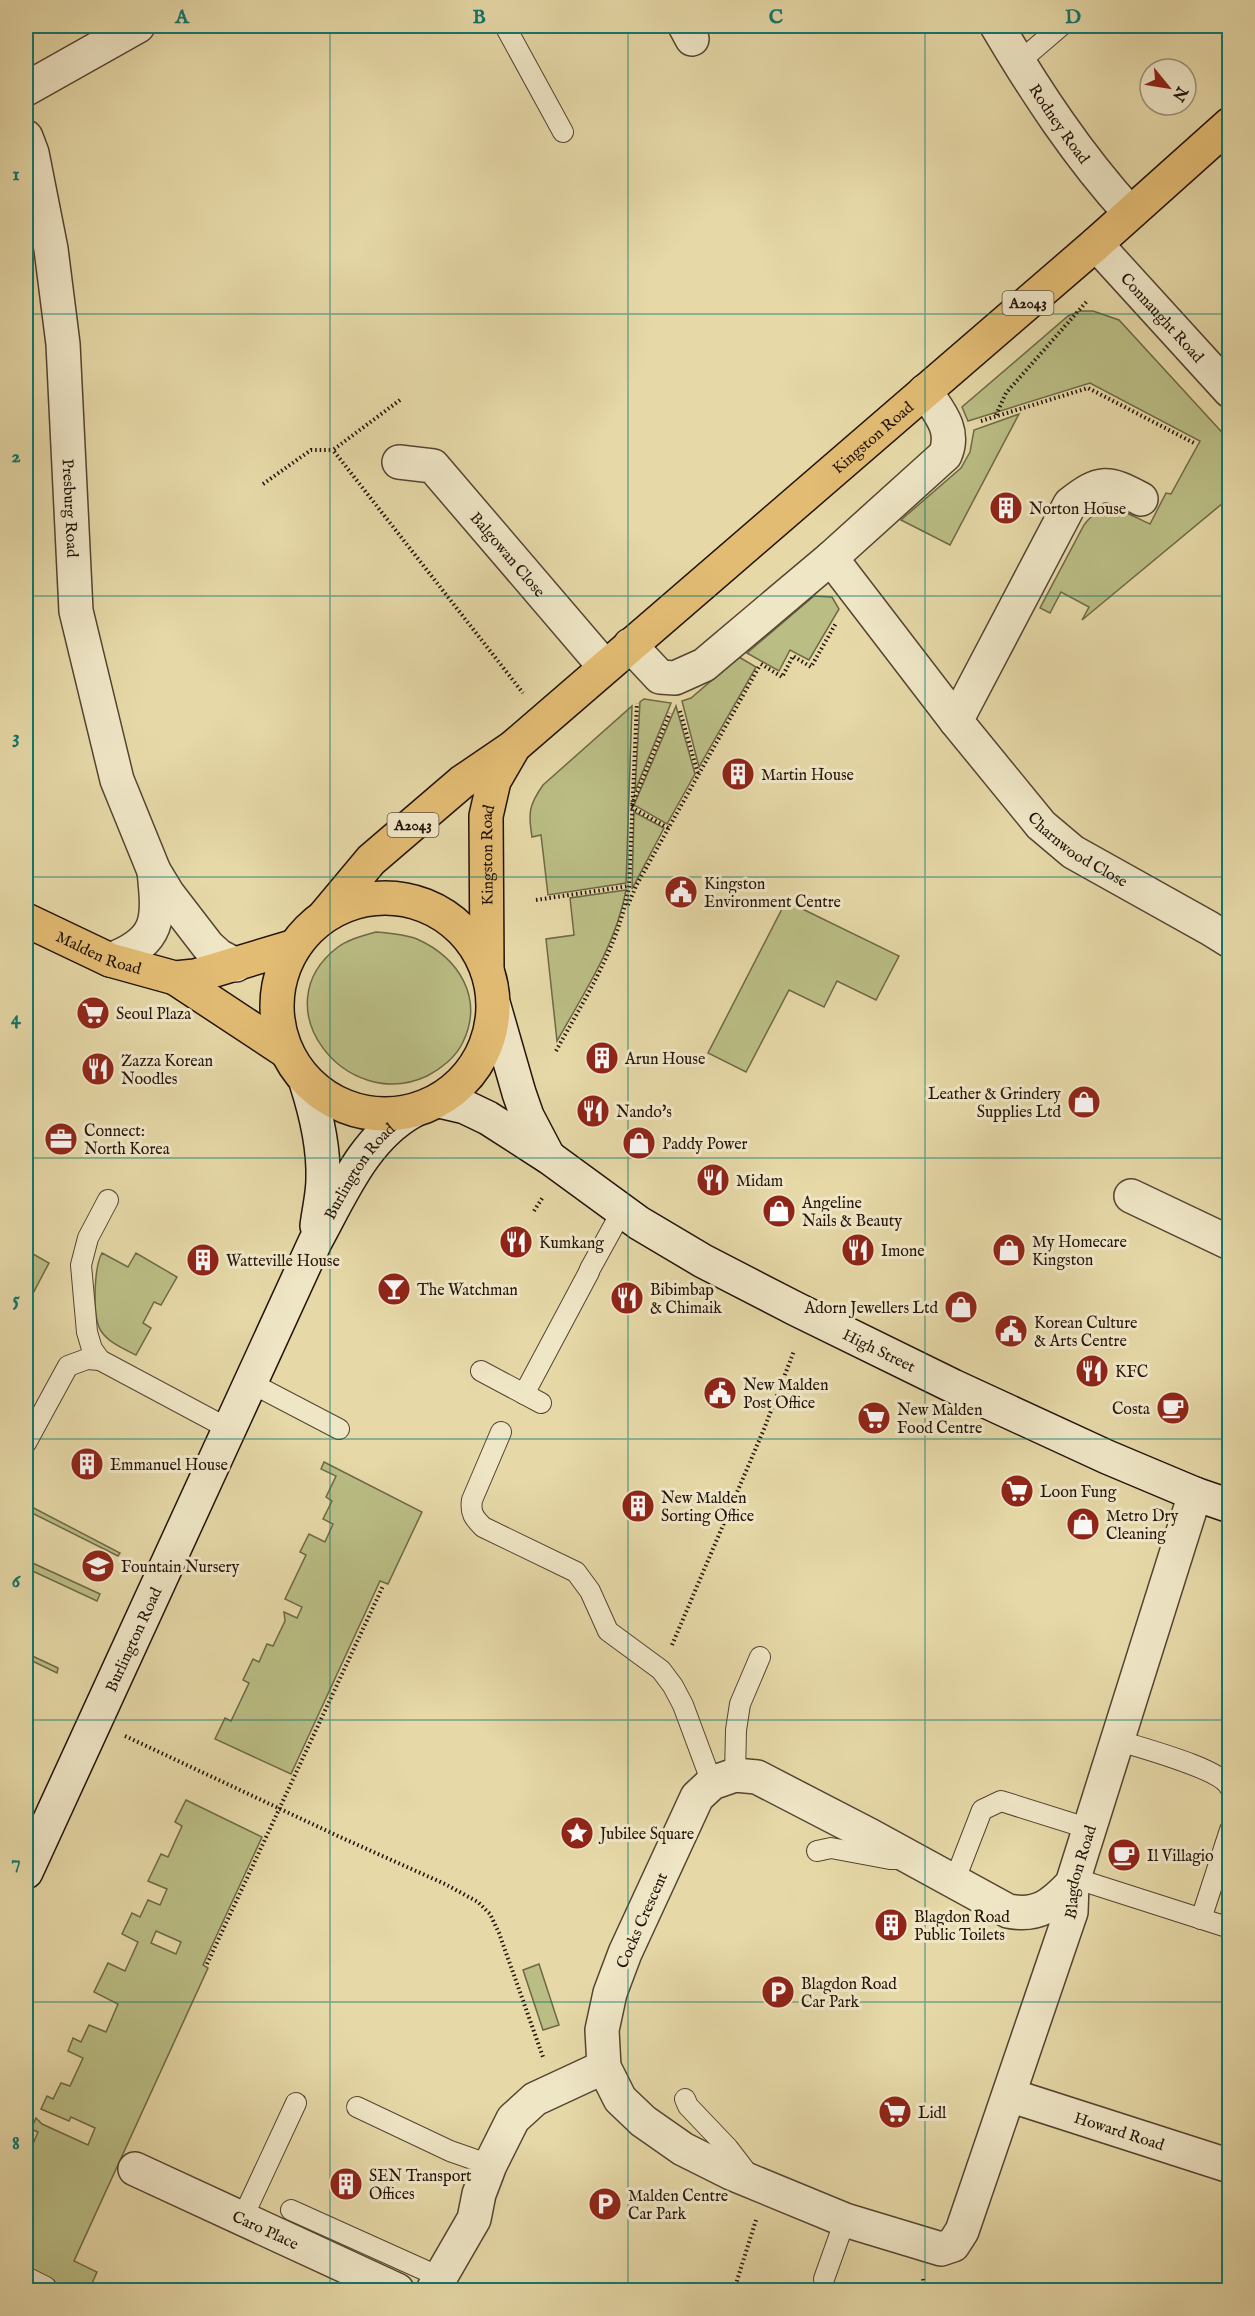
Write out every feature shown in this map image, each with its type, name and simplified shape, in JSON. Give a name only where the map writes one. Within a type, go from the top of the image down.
[{"type":"main road","name":"Kingston Road","points":[[326,915],[371,860],[462,782],[512,748],[1096,244],[1230,124]]},
{"type":"main road","name":"Kingston Road","points":[[487,969],[486,816],[494,781],[512,748]]},
{"type":"main road","points":[[377,898],[406,899],[432,908],[456,924],[474,944],[487,969],[494,1006],[490,1034],[479,1059],[463,1082],[426,1106],[390,1115],[367,1114],[345,1107],[324,1096],[306,1082],[287,1052],[277,1023],[277,996],[282,970],[294,946],[326,915],[351,903],[377,898]]},
{"type":"main road","name":"Malden Road","points":[[26,920],[110,960],[175,978],[287,1052]]},
{"type":"main road","name":"Malden Road","points":[[175,978],[195,976],[294,946]]},
{"type":"street","points":[[26,89],[138,26]]},
{"type":"street","name":"Rodney Road","points":[[997,26],[1080,154],[1130,213]]},
{"type":"street","name":"Presburg Road","points":[[26,137],[32,153],[51,249],[63,344],[76,610],[117,780],[154,871],[168,894],[208,946],[219,956],[236,964]]},
{"type":"street","name":"Connaught Road","points":[[1096,244],[1230,391]]},
{"type":"street","points":[[630,645],[660,677],[675,678],[704,665],[831,558],[945,455],[949,446],[949,433],[942,417],[925,392]]},
{"type":"street","name":"Balgowan Close","points":[[399,462],[433,466],[605,667]]},
{"type":"street","points":[[956,721],[1070,504],[1091,488],[1116,485],[1142,499]]},
{"type":"street","name":"Charnwood Close","points":[[831,558],[956,721],[1041,825],[1073,852],[1230,941]]},
{"type":"street","name":"Presburg Road","points":[[110,960],[132,952],[147,937],[154,924],[157,906],[154,871]]},
{"type":"street","name":"High Street","points":[[494,1006],[527,1116],[550,1158]]},
{"type":"street","name":"Burlington Road","points":[[306,1082],[315,1111],[323,1180],[315,1242]]},
{"type":"street","name":"High Street","points":[[426,1106],[465,1107],[488,1118],[550,1158],[622,1211],[703,1261],[953,1386],[1107,1457],[1195,1494],[1230,1506]]},
{"type":"street","name":"Burlington Road","points":[[26,1872],[315,1242],[372,1145],[388,1128],[426,1106]]},
{"type":"street","points":[[1131,1196],[1230,1243]]},
{"type":"street","name":"Blagdon Road","points":[[953,2245],[962,2231],[1071,1912],[1073,1881],[1195,1494]]},
{"type":"street","points":[[724,1779],[757,1777],[1008,1911],[1023,1914],[1037,1911],[1055,1901],[1073,1881]]},
{"type":"street","name":"Cocks Crescent","points":[[724,1779],[698,1797],[625,1953],[610,1994],[602,2030],[604,2067],[620,2099],[642,2121],[683,2149],[845,2220],[922,2245],[941,2249],[953,2245]]},
{"type":"street","points":[[438,2284],[474,2219],[479,2194],[490,2165],[513,2119],[535,2099],[604,2067]]},
{"type":"street","name":"Howard Road","points":[[1009,2095],[1230,2166]]},
{"type":"street","name":"Caro Place","points":[[135,2169],[397,2290]]},
{"type":"lane","points":[[505,26],[563,132]]},
{"type":"lane","points":[[1019,62],[1060,26]]},
{"type":"lane","points":[[100,1360],[92,1349],[87,1332],[81,1264],[88,1238],[108,1200]]},
{"type":"lane","points":[[481,1371],[533,1398],[590,1271],[622,1211]]},
{"type":"lane","points":[[26,1443],[68,1366],[87,1359],[100,1360],[229,1428]]},
{"type":"lane","points":[[252,1383],[339,1429]]},
{"type":"lane","points":[[501,1432],[472,1500],[470,1509],[475,1519],[483,1527],[576,1572],[590,1591],[608,1631],[661,1670],[673,1686],[724,1779]]},
{"type":"lane","points":[[724,1779],[740,1704],[760,1657]]},
{"type":"lane","points":[[1118,1740],[1211,1771],[1230,1788]]},
{"type":"lane","points":[[954,1882],[982,1810],[1001,1801],[1089,1829]]},
{"type":"lane","points":[[1201,1919],[1230,1830]]},
{"type":"lane","points":[[817,1851],[831,1848],[890,1859],[910,1858]]},
{"type":"lane","points":[[1073,1881],[1230,1928]]},
{"type":"lane","points":[[685,2099],[688,2106],[761,2185]]},
{"type":"lane","points":[[242,2219],[296,2103]]},
{"type":"lane","points":[[357,2107],[450,2151],[490,2165]]},
{"type":"lane","points":[[291,2210],[438,2284]]},
{"type":"lane","points":[[824,2279],[845,2220]]},
{"type":"lane","points":[[26,2277],[46,2288]]},
{"type":"path","points":[[995,416],[1006,393],[1095,292]]},
{"type":"path","points":[[974,423],[1088,388],[1194,443]]},
{"type":"path","points":[[263,484],[311,450],[333,450],[400,400]]},
{"type":"path","points":[[333,450],[524,694]]},
{"type":"path","points":[[754,661],[782,677],[793,656],[811,667],[838,619]]},
{"type":"path","points":[[556,1051],[593,983],[636,886],[761,665]]},
{"type":"path","points":[[625,912],[629,886],[637,700]]},
{"type":"path","points":[[631,807],[672,709]]},
{"type":"path","points":[[680,709],[698,774]]},
{"type":"path","points":[[631,807],[668,828]]},
{"type":"path","points":[[536,900],[629,886]]},
{"type":"path","points":[[661,1670],[764,1429],[794,1351]]},
{"type":"path","points":[[207,1964],[383,1586]]},
{"type":"path","points":[[95,1722],[445,1884],[478,1902],[490,1914],[499,1933],[533,2032],[557,2088]]},
{"type":"path","points":[[734,2290],[761,2185]]},
{"type":"green space","points":[[1080,311],[1093,311],[1119,320],[1230,441],[1229,498],[1082,620],[1089,607],[1061,592],[1050,613],[1040,608],[1084,525],[1092,516],[1108,509],[1124,512],[1150,524],[1166,493],[1171,494],[1200,441],[1090,383],[968,421],[962,407],[1068,316]]},
{"type":"green space","points":[[1019,414],[950,545],[901,520],[961,468],[970,452],[974,430]]},
{"type":"green space","points":[[814,596],[832,597],[839,609],[809,660],[790,650],[779,671],[747,653]]},
{"type":"green space","points":[[739,657],[756,667],[699,767],[682,701],[691,698]]},
{"type":"green space","points":[[644,699],[671,703],[635,791],[640,702]]},
{"type":"green space","points":[[632,706],[626,883],[548,895],[541,835],[532,837],[530,815],[535,798],[543,785]]},
{"type":"green space","points":[[676,706],[695,774],[667,824],[634,805]]},
{"type":"green space","points":[[634,812],[664,828],[632,889]]},
{"type":"green space","points":[[626,890],[607,949],[557,1041],[546,939],[574,935],[570,898]]},
{"type":"green space","points":[[786,901],[899,956],[876,1000],[837,981],[824,1007],[789,990],[746,1072],[708,1053]]},
{"type":"green space","points":[[376,932],[407,936],[432,947],[456,968],[469,995],[471,1010],[469,1026],[463,1042],[452,1058],[427,1076],[397,1084],[368,1080],[343,1067],[323,1048],[311,1024],[308,997],[316,971],[342,944]]},
{"type":"green space","points":[[26,1250],[49,1263],[30,1299],[26,1297]]},
{"type":"green space","points":[[102,1253],[128,1267],[136,1253],[177,1277],[161,1305],[154,1302],[143,1323],[151,1328],[136,1355],[108,1339],[98,1324],[95,1292],[97,1269]]},
{"type":"green space","points":[[324,1462],[422,1512],[388,1584],[380,1581],[291,1774],[215,1739],[225,1718],[231,1721],[249,1683],[243,1680],[253,1659],[259,1662],[267,1644],[273,1646],[285,1621],[284,1612],[297,1618],[302,1607],[285,1599],[306,1555],[300,1552],[309,1534],[325,1542],[333,1524],[323,1519],[332,1501],[326,1497],[336,1476],[321,1469]]},
{"type":"green space","points":[[26,1504],[120,1553],[118,1556],[26,1510]]},
{"type":"green space","points":[[26,1560],[100,1594],[97,1601],[26,1568]]},
{"type":"green space","points":[[26,1653],[58,1668],[57,1673],[26,1658]]},
{"type":"green space","points":[[186,1800],[262,1837],[203,1965],[208,1968],[74,2261],[97,2272],[89,2290],[52,2290],[26,2273],[26,2160],[38,2132],[31,2129],[36,2118],[42,2124],[88,2145],[95,2128],[71,2117],[69,2121],[41,2109],[47,2096],[53,2099],[61,2083],[70,2086],[83,2058],[68,2051],[73,2038],[81,2042],[89,2025],[106,2032],[118,2004],[94,1992],[108,1963],[125,1971],[138,1942],[122,1934],[132,1913],[140,1917],[148,1900],[160,1905],[167,1889],[148,1881],[161,1854],[168,1857],[182,1826],[175,1822]],"holes":[[[156,1931],[181,1942],[176,1954],[151,1943]]]},
{"type":"green space","points":[[539,1964],[559,2025],[543,2030],[523,1970]]},
{"type":"place","name":"Norton House","points":[[1006,508]]},
{"type":"place","name":"Martin House","points":[[738,774]]},
{"type":"place","name":"Kingston Environment Centre","points":[[681,892]]},
{"type":"place","name":"Seoul Plaza","points":[[93,1013]]},
{"type":"place","name":"Arun House","points":[[602,1058]]},
{"type":"place","name":"Zazza Korean Noodles","points":[[98,1069]]},
{"type":"place","name":"Leather & Grindery Supplies Ltd","points":[[1084,1102]]},
{"type":"place","name":"Nando's","points":[[593,1111]]},
{"type":"place","name":"Connect: North Korea","points":[[61,1139]]},
{"type":"place","name":"Paddy Power","points":[[639,1143]]},
{"type":"place","name":"Midam","points":[[713,1180]]},
{"type":"place","name":"Angeline Nails & Beauty","points":[[779,1211]]},
{"type":"place","name":"Kumkang","points":[[516,1242]]},
{"type":"place","name":"Imone","points":[[858,1250]]},
{"type":"place","name":"My Homecare Kingston","points":[[1009,1250]]},
{"type":"place","name":"Watteville House","points":[[203,1260]]},
{"type":"place","name":"The Watchman","points":[[394,1289]]},
{"type":"place","name":"Bibimbap & Chimaik","points":[[627,1298]]},
{"type":"place","name":"Adorn Jewellers Ltd","points":[[961,1307]]},
{"type":"place","name":"Korean Culture & Arts Centre","points":[[1011,1331]]},
{"type":"place","name":"KFC","points":[[1092,1371]]},
{"type":"place","name":"New Malden Post Office","points":[[720,1393]]},
{"type":"place","name":"Costa","points":[[1173,1408]]},
{"type":"place","name":"New Malden Food Centre","points":[[874,1418]]},
{"type":"place","name":"Emmanuel House","points":[[87,1464]]},
{"type":"place","name":"Loon Fung","points":[[1017,1491]]},
{"type":"place","name":"New Malden Sorting Office","points":[[638,1506]]},
{"type":"place","name":"Metro Dry Cleaning","points":[[1083,1524]]},
{"type":"place","name":"Fountain Nursery","points":[[98,1566]]},
{"type":"place","name":"Jubilee Square","points":[[577,1833]]},
{"type":"place","name":"Il Villagio","points":[[1124,1855]]},
{"type":"place","name":"Blagdon Road Public Toilets","points":[[891,1925]]},
{"type":"place","name":"Blagdon Road Car Park","points":[[778,1992]]},
{"type":"place","name":"Lidl","points":[[895,2112]]},
{"type":"place","name":"SEN Transport Offices","points":[[346,2184]]},
{"type":"place","name":"Malden Centre Car Park","points":[[605,2204]]}]
